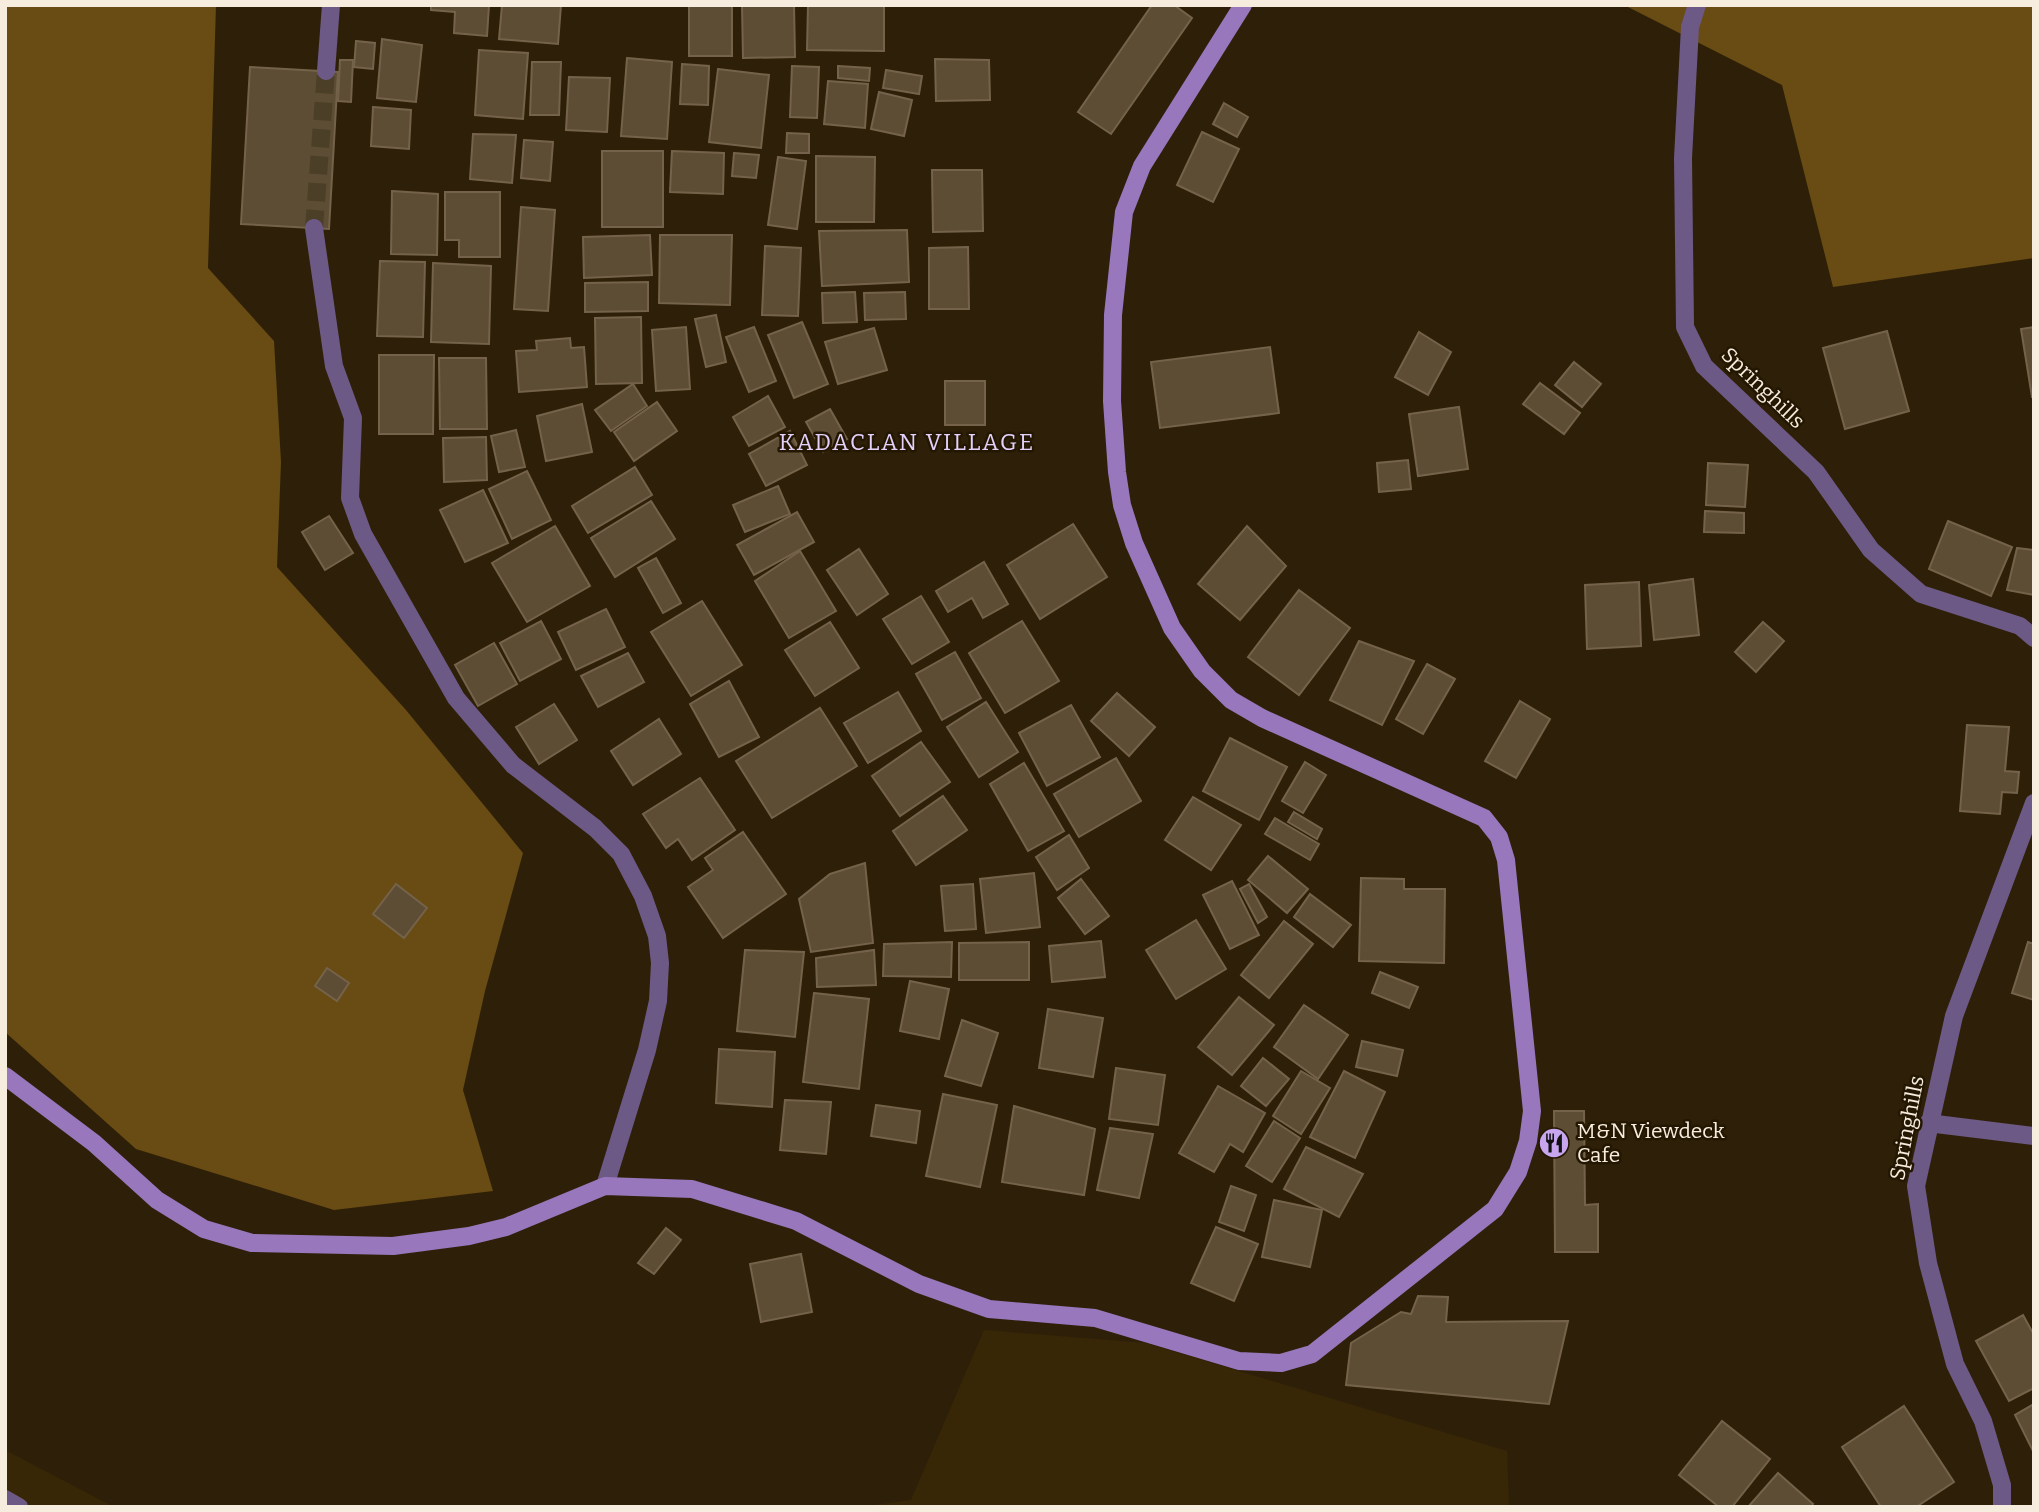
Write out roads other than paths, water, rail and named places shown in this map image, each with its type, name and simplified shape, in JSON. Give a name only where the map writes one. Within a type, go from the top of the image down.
[{"type":"main road","points":[[5,1076],[94,1143],[157,1200],[204,1229],[252,1243],[393,1246],[469,1236],[542,1213],[605,1186],[692,1189],[796,1221],[919,1284],[989,1309],[1095,1318],[1239,1361],[1280,1363],[1312,1354],[1422,1270],[1495,1209],[1518,1172],[1528,1142],[1532,1111],[1506,860],[1499,837],[1483,818],[1461,806],[1348,758],[1262,718],[1231,700],[1202,671],[1172,628],[1151,586],[1122,505],[1112,389],[1113,315],[1124,212],[1142,166],[1243,5]]},
{"type":"street","points":[[326,71],[331,5]]},
{"type":"street","name":"Springhills","points":[[1697,5],[1690,27],[1683,158],[1685,327],[1704,366],[1816,472],[1871,550],[1921,594],[2029,629]]},
{"type":"street","points":[[314,228],[334,366],[353,418],[350,498],[363,534],[456,698],[513,765],[595,828],[621,854],[643,896],[657,936],[660,962],[658,1001],[605,1186]]},
{"type":"street","name":"Springhills","points":[[2002,1507],[2002,1485],[1983,1421],[1955,1364],[1928,1263],[1916,1186],[1954,1016],[2034,803]]},
{"type":"street","points":[[1928,1123],[2034,1136]]},
{"type":"street","points":[[5,1499],[19,1507]]},
{"type":"tunnel","points":[[314,228],[326,71]]},
{"type":"place","name":"M&N Viewdeck Cafe","points":[[1554,1143]]},
{"type":"district","name":"KADACLAN VILLAGE","points":[[907,442]]}]
